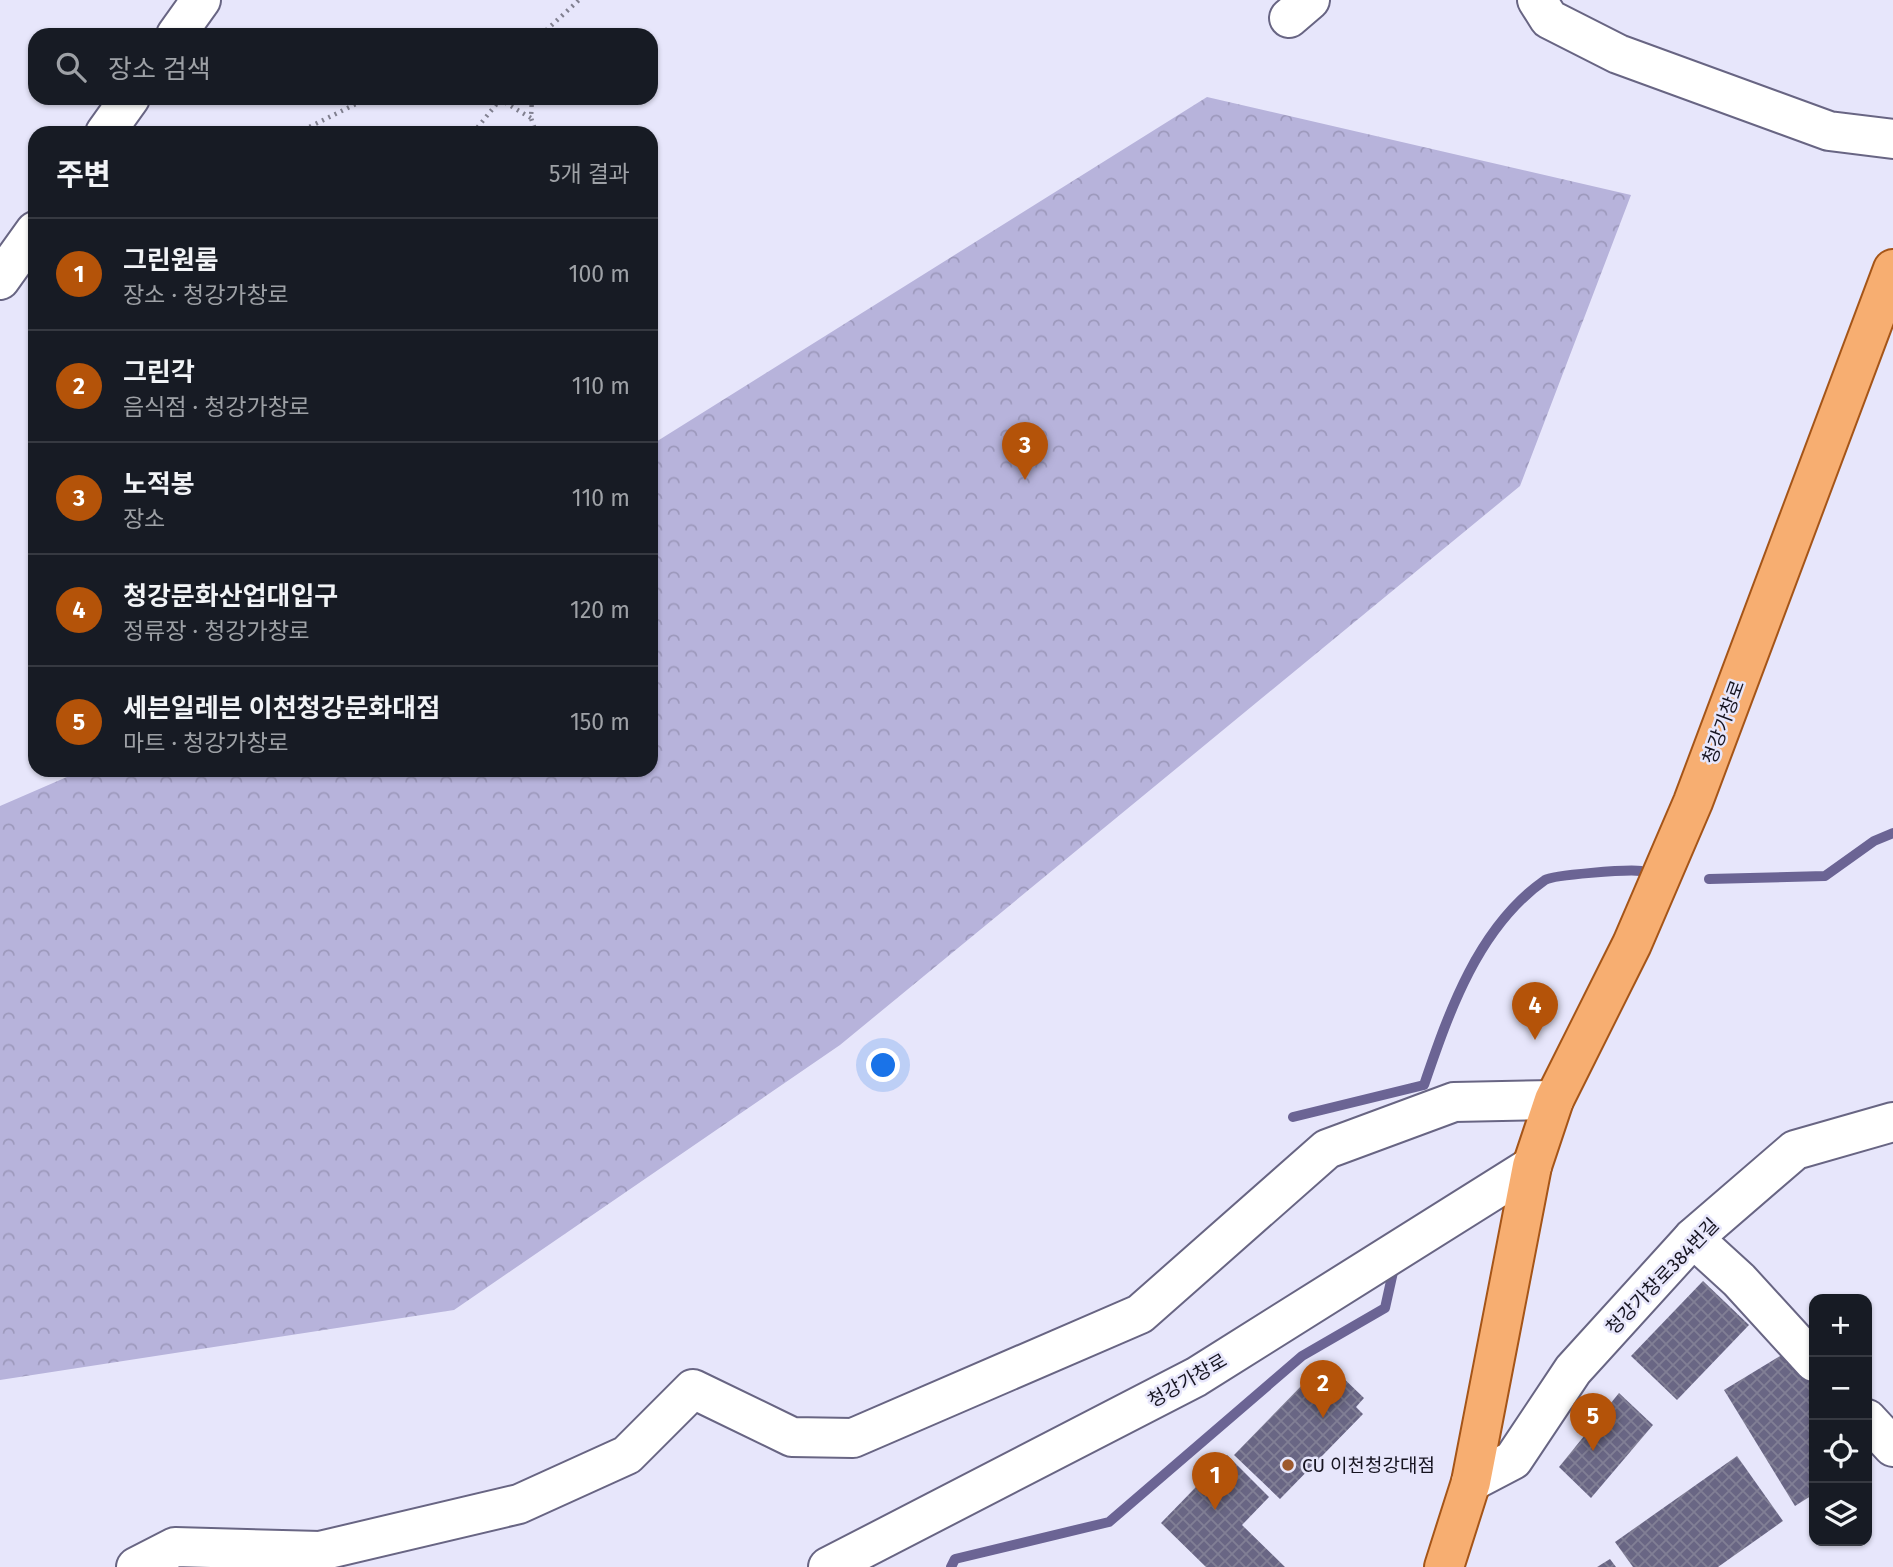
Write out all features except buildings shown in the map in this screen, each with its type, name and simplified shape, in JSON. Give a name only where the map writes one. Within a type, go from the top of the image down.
[{"type":"main road","name":"청강가창로","points":[[1444,1567],[1471,1482],[1532,1166],[1554,1100],[1632,944],[1693,802],[1893,269]]},
{"type":"street","points":[[181,28],[201,0]]},
{"type":"street","points":[[1537,0],[1549,19],[1618,54],[1829,131],[1893,139]]},
{"type":"street","points":[[110,126],[125,105]]},
{"type":"street","points":[[0,280],[28,241]]},
{"type":"street","points":[[136,1567],[175,1547],[320,1551],[519,1504],[627,1455],[693,1389],[792,1437],[853,1438],[1140,1314],[1327,1149],[1454,1102],[1554,1100]]},
{"type":"street","name":"청강가창로384번길","points":[[1471,1482],[1513,1460],[1573,1370],[1693,1238],[1795,1150],[1893,1122]]},
{"type":"street","name":"청강가창로","points":[[828,1567],[1196,1377],[1532,1166]]},
{"type":"street","points":[[1693,1238],[1739,1280],[1809,1357]]},
{"type":"street","points":[[1868,1420],[1893,1447]]},
{"type":"path","points":[[549,28],[579,0]]},
{"type":"path","points":[[311,126],[354,105]]},
{"type":"path","points":[[478,126],[494,105]]},
{"type":"path","points":[[509,105],[531,118]]},
{"type":"path","points":[[532,105],[534,126]]},
{"type":"green space","points":[[1207,97],[1631,195],[1520,486],[840,1045],[454,1310],[0,1380],[0,806],[67,777],[658,777],[658,441]]},
{"type":"waterway","points":[[1709,879],[1825,876],[1874,841],[1893,833]]},
{"type":"waterway","points":[[1293,1117],[1424,1085],[1444,1029],[1469,973],[1501,922],[1522,899],[1551,878],[1641,871]]},
{"type":"waterway","points":[[951,1567],[955,1559],[1109,1522],[1302,1356],[1385,1308],[1395,1263]]},
{"type":"place","name":"노적봉","points":[[1025,480]]},
{"type":"place","name":"청강문화산업대입구","points":[[1535,1040]]},
{"type":"place","name":"그린각","points":[[1323,1418]]},
{"type":"place","name":"세븐일레븐 이천청강문화대점","points":[[1593,1451]]},
{"type":"place","name":"CU 이천청강대점","points":[[1288,1465]]},
{"type":"place","name":"그린원룸","points":[[1215,1510]]}]
